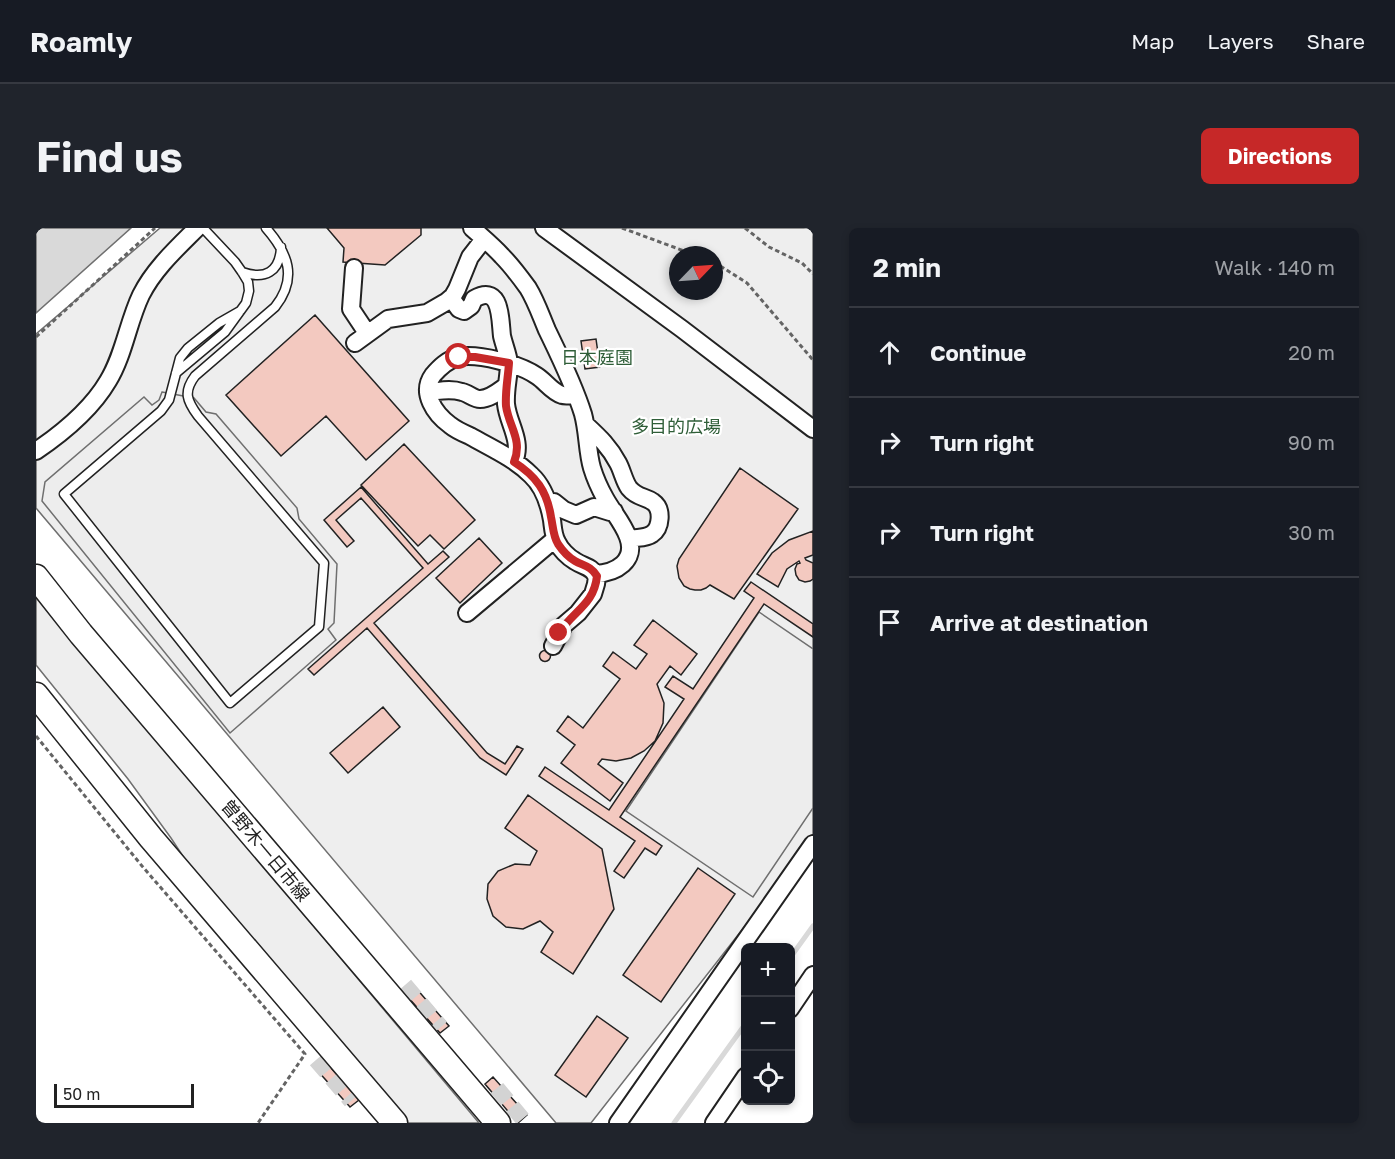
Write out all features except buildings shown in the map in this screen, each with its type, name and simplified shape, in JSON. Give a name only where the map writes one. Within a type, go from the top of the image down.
[{"type":"main road","name":"曽野木一日市線","points":[[36,576],[81,634],[498,1123]]},
{"type":"main road","points":[[36,695],[151,838],[395,1123]]},
{"type":"street","points":[[36,451],[73,423],[97,397],[109,380],[141,294],[171,254],[197,228]]},
{"type":"street","points":[[544,228],[682,328],[813,429]]},
{"type":"street","points":[[354,268],[351,309],[361,338],[388,319],[427,313],[451,298],[461,281],[478,234],[502,255],[529,290],[575,395],[585,424],[593,469],[606,500],[630,539],[629,555],[621,567],[595,574]]},
{"type":"street","points":[[451,298],[459,309],[464,311],[474,299],[487,296],[496,301],[499,308],[509,363],[506,386],[507,410],[517,438],[514,462]]},
{"type":"street","points":[[553,646],[564,625],[578,613],[593,594],[597,576],[590,567],[576,561],[557,543],[549,503],[533,476],[514,462],[450,425],[434,408],[427,389],[430,380],[442,365],[459,357],[475,357],[519,366],[538,376],[562,395],[575,395]]},
{"type":"street","points":[[428,392],[448,389],[460,391],[477,399],[499,392],[506,386]]},
{"type":"street","points":[[585,424],[608,445],[630,489],[640,497],[653,501],[660,514],[659,525],[655,531],[648,536],[630,539]]},
{"type":"street","points":[[549,503],[554,502],[570,514],[594,507],[609,512],[614,511]]},
{"type":"street","points":[[467,613],[555,538]]},
{"type":"street","points":[[618,1123],[813,844]]},
{"type":"street","points":[[795,1002],[813,975]]},
{"type":"street","points":[[714,1123],[741,1083]]},
{"type":"lane","points":[[203,228],[235,262],[248,282],[249,291],[246,303],[240,311],[219,323],[188,348],[180,358],[169,400],[161,411],[64,494],[230,702],[319,627],[324,563],[198,416],[190,405],[187,393],[189,384],[195,376],[280,301],[287,286],[288,266],[281,247],[266,228]]},
{"type":"lane","points":[[242,272],[259,276],[272,271],[279,261],[281,247]]},
{"type":"path","points":[[36,337],[155,228]]},
{"type":"path","points":[[622,228],[671,246]]},
{"type":"path","points":[[745,228],[769,247],[802,263],[813,274]]},
{"type":"path","points":[[723,268],[747,283],[813,360]]},
{"type":"path","points":[[36,736],[142,866],[305,1054],[258,1123]]},
{"type":"green space","points":[[160,228],[813,228],[813,839],[591,1123],[556,1123],[36,508],[36,334]]},
{"type":"green space","points":[[36,591],[479,1123],[407,1123],[192,870],[128,779],[36,665]]},
{"type":"shaded area","points":[[36,228],[131,228],[36,313]]},
{"type":"shaded area","points":[[162,392],[194,398],[206,412],[216,414],[297,508],[299,519],[337,564],[334,623],[328,629],[336,640],[230,733],[42,501],[45,482],[144,397],[152,405],[159,400]]},
{"type":"shaded area","points":[[759,612],[813,649],[813,808],[753,897],[626,811]]},
{"type":"waterway","points":[[795,951],[813,926]]},
{"type":"waterway","points":[[674,1123],[741,1030]]},
{"type":"tunnel","points":[[405,985],[441,1027]]},
{"type":"tunnel","points":[[316,1060],[351,1101]]},
{"type":"tunnel","points":[[497,1088],[526,1123]]},
{"type":"route","points":[[459,357],[475,357],[509,363],[506,403],[517,438],[514,462],[533,476],[545,494],[557,543],[576,561],[590,567],[597,576],[593,594],[559,633]]},
{"type":"park label","name":"日本庭園","points":[[597,357]]},
{"type":"park label","name":"多目的広場","points":[[676,426]]}]
